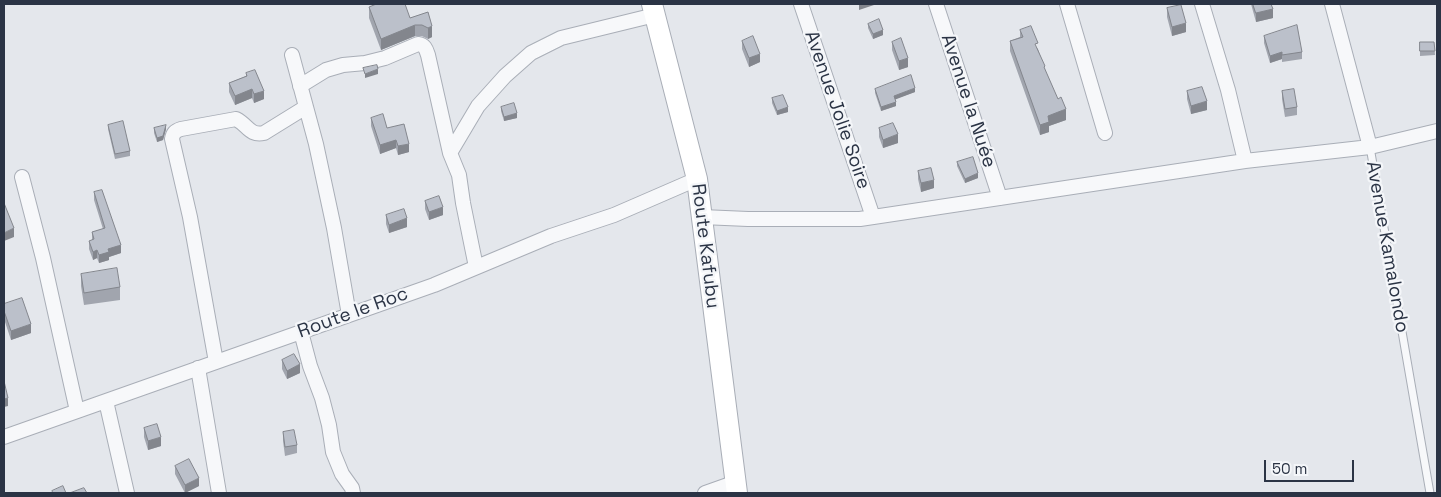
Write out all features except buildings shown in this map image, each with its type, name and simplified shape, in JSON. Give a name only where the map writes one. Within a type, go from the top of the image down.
[{"type":"main road","name":"Route Kafubu","points":[[654,9],[697,179],[736,487]]},
{"type":"street","name":"Avenue Jolie Soire","points":[[801,4],[873,217]]},
{"type":"street","name":"Avenue la Nuée","points":[[936,4],[1000,198]]},
{"type":"street","points":[[1067,4],[1106,132]]},
{"type":"street","points":[[1202,4],[1228,90],[1245,161]]},
{"type":"street","name":"Avenue Kamalondo","points":[[1332,4],[1370,147]]},
{"type":"street","points":[[450,153],[478,106],[531,53],[561,38],[654,9]]},
{"type":"street","points":[[300,86],[326,70],[342,65],[365,63],[385,58],[418,44],[425,47],[450,153],[458,175],[476,267]]},
{"type":"street","points":[[292,55],[316,144],[332,218],[349,315]]},
{"type":"street","points":[[216,362],[190,217],[172,139],[173,133],[175,130],[236,119],[252,132],[257,134],[264,133],[306,107]]},
{"type":"street","points":[[702,217],[748,220],[860,219],[1245,161],[1370,147],[1437,131]]},
{"type":"street","points":[[22,177],[43,258],[77,411]]},
{"type":"street","name":"Route le Roc","points":[[4,437],[434,284],[551,236],[614,215],[697,179]]},
{"type":"street","points":[[301,332],[310,366],[322,398],[333,452],[342,474],[352,488],[353,493]]},
{"type":"street","points":[[198,368],[219,493]]},
{"type":"street","points":[[106,401],[127,493]]},
{"type":"street","points":[[705,493],[736,487]]},
{"type":"lane","name":"Avenue Kamalondo","points":[[1370,147],[1430,493]]}]
